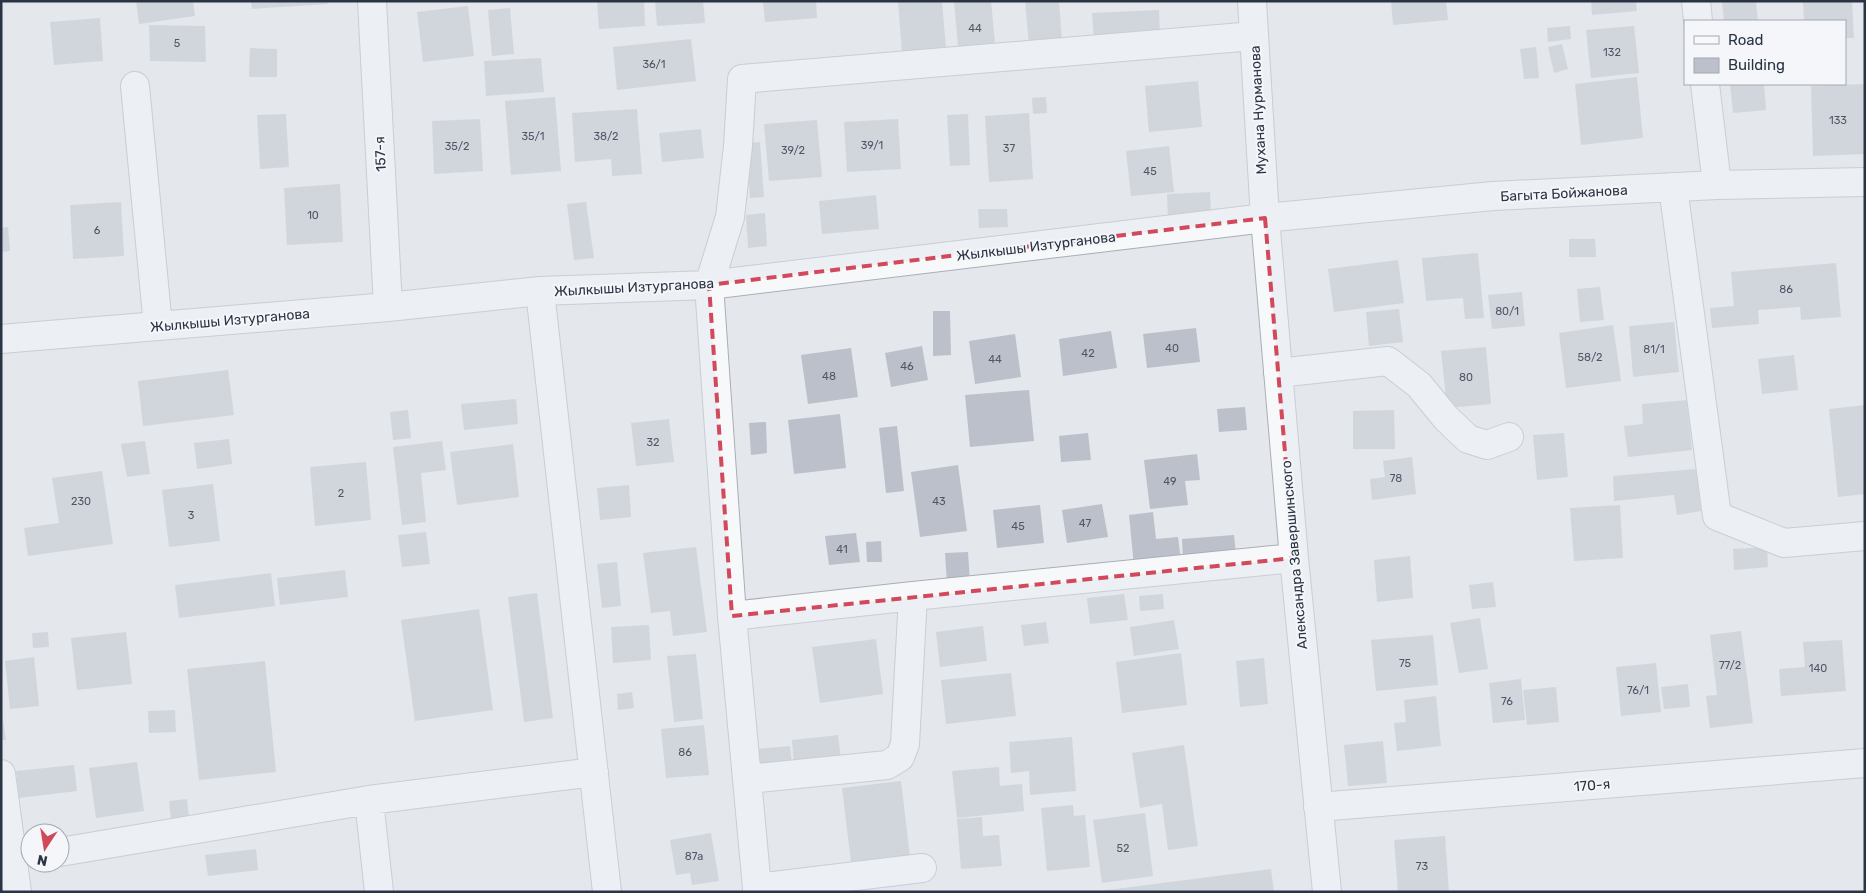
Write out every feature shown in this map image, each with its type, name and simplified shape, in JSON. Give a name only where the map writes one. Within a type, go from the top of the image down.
[{"type":"street","name":"157-я","points":[[372,1],[388,307]]},
{"type":"street","name":"Мухана Нурманова","points":[[1252,1],[1264,218]]},
{"type":"street","points":[[1696,1],[1698,20]]},
{"type":"street","points":[[922,868],[779,888],[757,888],[732,616],[709,284],[730,217],[738,146],[742,79],[1254,36]]},
{"type":"street","points":[[1705,85],[1717,185]]},
{"type":"street","points":[[135,86],[158,326]]},
{"type":"street","name":"Багыта Бойжанова","points":[[1264,218],[1493,196],[1717,185],[1865,182]]},
{"type":"street","points":[[1673,187],[1717,516],[1784,543],[1865,536]]},
{"type":"street","name":"Жылкышы Изтурганова","points":[[1,339],[388,307],[540,291],[709,284],[1264,218]]},
{"type":"street","name":"Александра Завершинского","points":[[1264,218],[1294,558],[1327,892]]},
{"type":"street","points":[[540,291],[607,892]]},
{"type":"street","points":[[1278,373],[1388,361],[1419,385],[1446,418],[1468,439],[1487,445],[1509,437]]},
{"type":"street","points":[[732,616],[1294,558]]},
{"type":"street","points":[[748,779],[888,765],[900,757],[906,744],[913,596]]},
{"type":"street","name":"170-я","points":[[1318,808],[1865,763]]},
{"type":"street","points":[[70,850],[369,800],[594,772]]},
{"type":"street","points":[[1,774],[20,851]]},
{"type":"street","points":[[369,800],[379,892]]},
{"type":"street","points":[[17,892],[20,872]]},
{"type":"highlighted area","points":[[1265,218],[1294,558],[732,616],[709,285]]},
{"type":"building","points":[[136,1],[193,1],[195,16],[139,24]]},
{"type":"building","points":[[251,1],[327,1],[328,4],[252,9]]},
{"type":"building","points":[[597,1],[644,1],[645,26],[599,29]]},
{"type":"building","points":[[655,1],[703,1],[705,23],[657,26]]},
{"type":"building","points":[[763,1],[816,1],[817,18],[765,22]]},
{"type":"building","points":[[898,1],[942,1],[946,49],[902,53]]},
{"type":"building","points":[[954,1],[991,1],[996,54],[959,57]]},
{"type":"building","points":[[1025,1],[1059,1],[1062,42],[1029,45]]},
{"type":"building","points":[[1391,1],[1446,1],[1448,20],[1393,25]]},
{"type":"building","points":[[1591,1],[1636,1],[1637,11],[1592,15]]},
{"type":"building","points":[[1722,1],[1756,1],[1758,20],[1724,20]]},
{"type":"building","points":[[1803,1],[1852,1],[1854,38],[1846,38],[1846,20],[1804,20]]},
{"type":"building","points":[[468,6],[474,56],[423,62],[417,12]]},
{"type":"building","points":[[510,8],[514,54],[492,56],[488,10]]},
{"type":"building","points":[[1159,10],[1160,38],[1094,40],[1092,13]]},
{"type":"building","points":[[100,18],[103,61],[54,65],[50,22]]},
{"type":"building","points":[[149,25],[205,26],[206,62],[150,61]]},
{"type":"building","points":[[1570,26],[1571,39],[1548,42],[1547,28]]},
{"type":"building","points":[[1634,26],[1639,73],[1591,78],[1586,30]]},
{"type":"building","points":[[691,39],[696,81],[617,90],[613,47]]},
{"type":"building","points":[[1562,44],[1568,69],[1554,73],[1548,47]]},
{"type":"building","points":[[1536,47],[1539,78],[1524,79],[1520,49]]},
{"type":"building","points":[[250,48],[277,49],[277,77],[249,77]]},
{"type":"building","points":[[541,58],[544,92],[486,96],[484,61]]},
{"type":"building","points":[[1637,77],[1643,138],[1581,145],[1575,84]]},
{"type":"building","points":[[1198,81],[1202,127],[1149,132],[1145,86]]},
{"type":"building","points":[[1865,84],[1865,154],[1813,156],[1811,86]]},
{"type":"building","points":[[1730,85],[1764,85],[1766,110],[1733,113]]},
{"type":"building","points":[[555,97],[561,171],[511,175],[505,101]]},
{"type":"building","points":[[1046,97],[1047,113],[1033,114],[1032,98]]},
{"type":"building","points":[[637,109],[642,174],[612,176],[611,159],[575,162],[572,113]]},
{"type":"building","points":[[1029,113],[1033,179],[989,182],[985,116]]},
{"type":"building","points":[[286,114],[289,167],[260,169],[257,115]]},
{"type":"building","points":[[968,114],[970,165],[950,166],[947,115]]},
{"type":"building","points":[[480,119],[483,171],[434,174],[432,121]]},
{"type":"building","points":[[898,119],[901,169],[847,172],[844,122]]},
{"type":"building","points":[[817,120],[822,177],[769,181],[764,124]]},
{"type":"building","points":[[701,129],[704,158],[662,162],[659,133]]},
{"type":"building","points":[[760,142],[764,197],[750,198],[746,143]]},
{"type":"building","points":[[1169,146],[1174,192],[1131,196],[1126,151]]},
{"type":"building","points":[[340,184],[343,242],[287,245],[284,188]]},
{"type":"building","points":[[1210,192],[1211,214],[1168,216],[1167,194]]},
{"type":"building","points":[[876,195],[879,229],[822,234],[819,201]]},
{"type":"building","points":[[121,202],[124,256],[73,259],[70,205]]},
{"type":"building","points":[[586,202],[594,258],[574,260],[567,204]]},
{"type":"building","points":[[978,209],[1007,209],[1008,227],[979,228]]},
{"type":"building","points":[[765,213],[767,246],[748,248],[746,215]]},
{"type":"building","points":[[8,227],[10,251],[1,252],[1,228]]},
{"type":"building","points":[[1569,239],[1595,239],[1596,257],[1569,257]]},
{"type":"building","points":[[1478,253],[1484,318],[1465,319],[1463,298],[1426,301],[1422,258]]},
{"type":"building","points":[[1398,260],[1404,303],[1334,312],[1328,269]]},
{"type":"building","points":[[1836,263],[1841,317],[1801,320],[1800,307],[1758,310],[1759,324],[1712,328],[1710,308],[1734,306],[1731,272]]},
{"type":"building","points":[[1600,287],[1604,320],[1580,322],[1577,289]]},
{"type":"building","points":[[1522,292],[1525,326],[1492,329],[1488,295]]},
{"type":"building","points":[[1399,309],[1403,342],[1369,346],[1366,312]]},
{"type":"building","points":[[933,311],[950,311],[951,355],[933,356]]},
{"type":"building","points":[[1674,322],[1679,372],[1633,377],[1629,326]]},
{"type":"building","points":[[1613,325],[1621,381],[1566,388],[1559,333]]},
{"type":"building","points":[[1196,328],[1200,362],[1147,368],[1143,334]]},
{"type":"building","points":[[1111,331],[1117,368],[1063,376],[1059,339]]},
{"type":"building","points":[[1015,334],[1021,377],[975,384],[969,341]]},
{"type":"building","points":[[922,346],[928,380],[891,387],[885,353]]},
{"type":"building","points":[[1486,347],[1491,404],[1447,408],[1441,351]]},
{"type":"building","points":[[851,348],[858,397],[808,404],[801,355]]},
{"type":"building","points":[[1794,355],[1798,390],[1762,394],[1758,359]]},
{"type":"building","points":[[228,370],[234,415],[143,426],[138,381]]},
{"type":"building","points":[[1029,390],[1034,441],[970,447],[965,395]]},
{"type":"building","points":[[516,399],[518,424],[464,430],[461,404]]},
{"type":"building","points":[[1687,400],[1692,450],[1628,457],[1624,426],[1643,424],[1642,404]]},
{"type":"building","points":[[1865,405],[1865,494],[1838,497],[1829,409]]},
{"type":"building","points":[[1245,407],[1247,430],[1219,432],[1217,409]]},
{"type":"building","points":[[408,410],[411,438],[393,440],[390,412]]},
{"type":"building","points":[[1394,410],[1395,449],[1353,449],[1353,411]]},
{"type":"building","points":[[840,414],[846,468],[794,474],[788,420]]},
{"type":"building","points":[[669,419],[674,462],[636,466],[631,423]]},
{"type":"building","points":[[766,422],[767,453],[751,455],[749,423]]},
{"type":"building","points":[[897,426],[904,491],[886,493],[879,428]]},
{"type":"building","points":[[1088,433],[1091,460],[1061,462],[1059,436]]},
{"type":"building","points":[[1564,433],[1568,477],[1537,480],[1533,435]]},
{"type":"building","points":[[229,439],[232,464],[197,469],[194,443]]},
{"type":"building","points":[[145,441],[150,474],[127,477],[121,444]]},
{"type":"building","points":[[442,441],[446,470],[421,473],[426,522],[402,525],[393,447]]},
{"type":"building","points":[[513,444],[519,497],[457,505],[450,452]]},
{"type":"building","points":[[1197,454],[1200,480],[1185,481],[1188,505],[1150,509],[1144,460]]},
{"type":"building","points":[[1412,457],[1416,494],[1372,500],[1370,479],[1385,477],[1383,461]]},
{"type":"building","points":[[366,462],[371,520],[315,526],[310,467]]},
{"type":"building","points":[[958,465],[967,531],[920,537],[911,472]]},
{"type":"building","points":[[1696,469],[1701,511],[1677,515],[1674,495],[1614,501],[1613,476]]},
{"type":"building","points":[[102,471],[113,544],[28,556],[24,528],[59,523],[52,478]]},
{"type":"building","points":[[213,484],[220,541],[169,547],[162,490]]},
{"type":"building","points":[[629,485],[631,517],[600,520],[597,488]]},
{"type":"building","points":[[1102,504],[1108,537],[1067,543],[1062,510]]},
{"type":"building","points":[[1040,505],[1044,543],[997,548],[993,510]]},
{"type":"building","points":[[1620,505],[1623,558],[1574,561],[1570,508]]},
{"type":"building","points":[[1153,512],[1156,539],[1178,537],[1181,561],[1134,566],[1129,515]]},
{"type":"building","points":[[426,532],[430,564],[402,567],[398,535]]},
{"type":"building","points":[[856,533],[860,562],[829,565],[825,536]]},
{"type":"building","points":[[1234,535],[1236,554],[1183,558],[1182,539]]},
{"type":"building","points":[[881,541],[882,562],[867,562],[866,542]]},
{"type":"building","points":[[696,547],[707,632],[673,636],[670,611],[651,613],[643,553]]},
{"type":"building","points":[[1767,547],[1768,567],[1734,570],[1733,549]]},
{"type":"building","points":[[968,552],[970,582],[947,584],[945,553]]},
{"type":"building","points":[[1410,556],[1413,598],[1377,602],[1374,560]]},
{"type":"building","points":[[617,562],[621,606],[602,608],[597,564]]},
{"type":"building","points":[[345,570],[348,597],[280,605],[277,578]]},
{"type":"building","points":[[271,573],[275,606],[179,618],[175,585]]},
{"type":"building","points":[[1493,582],[1496,607],[1472,609],[1469,585]]},
{"type":"building","points":[[537,593],[553,718],[524,722],[508,597]]},
{"type":"building","points":[[1124,594],[1128,620],[1090,624],[1087,598]]},
{"type":"building","points":[[1163,594],[1164,609],[1140,611],[1139,596]]},
{"type":"building","points":[[479,609],[493,710],[415,721],[401,620]]},
{"type":"building","points":[[1480,618],[1488,669],[1459,673],[1450,623]]},
{"type":"building","points":[[1174,620],[1179,649],[1134,656],[1130,627]]},
{"type":"building","points":[[1046,622],[1049,643],[1024,646],[1021,625]]},
{"type":"building","points":[[649,625],[651,660],[613,663],[611,627]]},
{"type":"building","points":[[983,626],[987,661],[940,667],[936,632]]},
{"type":"building","points":[[1741,631],[1753,723],[1710,728],[1706,696],[1717,695],[1710,635]]},
{"type":"building","points":[[48,632],[49,647],[33,648],[32,633]]},
{"type":"building","points":[[126,632],[132,684],[77,690],[71,638]]},
{"type":"building","points":[[1433,635],[1438,685],[1376,691],[1371,640]]},
{"type":"building","points":[[876,639],[883,694],[820,703],[812,647]]},
{"type":"building","points":[[1842,640],[1846,691],[1781,696],[1779,669],[1805,667],[1803,642]]},
{"type":"building","points":[[1181,653],[1187,705],[1122,713],[1116,662]]},
{"type":"building","points":[[696,654],[703,719],[674,722],[667,656]]},
{"type":"building","points":[[34,657],[39,706],[10,709],[5,661]]},
{"type":"building","points":[[1264,658],[1268,704],[1240,707],[1236,661]]},
{"type":"building","points":[[265,661],[276,772],[199,780],[187,669]]},
{"type":"building","points":[[1656,663],[1661,712],[1621,716],[1616,667]]},
{"type":"building","points":[[1011,673],[1016,716],[946,724],[941,680]]},
{"type":"building","points":[[1521,679],[1525,720],[1493,723],[1489,683]]},
{"type":"building","points":[[1688,684],[1690,707],[1664,709],[1661,687]]},
{"type":"building","points":[[1556,687],[1559,722],[1527,725],[1523,690]]},
{"type":"building","points":[[632,692],[634,708],[618,710],[617,694]]},
{"type":"building","points":[[1436,696],[1441,746],[1397,751],[1394,723],[1406,722],[1404,700]]},
{"type":"building","points":[[1,708],[6,740],[1,740]]},
{"type":"building","points":[[175,710],[176,732],[149,733],[148,711]]},
{"type":"building","points":[[704,725],[709,775],[666,778],[661,729]]},
{"type":"building","points":[[838,735],[841,759],[794,765],[792,740]]},
{"type":"building","points":[[1072,737],[1076,791],[1030,795],[1029,771],[1011,773],[1009,742]]},
{"type":"building","points":[[1383,741],[1387,783],[1348,786],[1344,745]]},
{"type":"building","points":[[1184,745],[1198,846],[1168,850],[1162,804],[1140,808],[1132,753]]},
{"type":"building","points":[[790,746],[792,765],[759,768],[757,749]]},
{"type":"building","points":[[137,762],[144,811],[96,818],[89,768]]},
{"type":"building","points":[[74,765],[77,791],[19,798],[16,771]]},
{"type":"building","points":[[999,767],[1000,786],[1022,784],[1024,811],[957,818],[952,771]]},
{"type":"building","points":[[901,781],[911,865],[852,871],[842,788]]},
{"type":"building","points":[[187,799],[190,827],[172,829],[169,801]]},
{"type":"building","points":[[1073,805],[1074,816],[1085,815],[1090,867],[1047,871],[1041,808]]},
{"type":"building","points":[[1145,813],[1153,876],[1102,883],[1093,820]]},
{"type":"building","points":[[982,817],[983,836],[999,835],[1002,866],[961,869],[957,819]]},
{"type":"building","points":[[711,833],[719,881],[692,885],[690,873],[676,875],[670,840]]},
{"type":"building","points":[[1445,836],[1449,892],[1398,892],[1394,840]]},
{"type":"building","points":[[256,849],[258,870],[208,876],[205,855]]},
{"type":"building","points":[[1271,869],[1274,892],[1100,892],[1100,891]]}]
